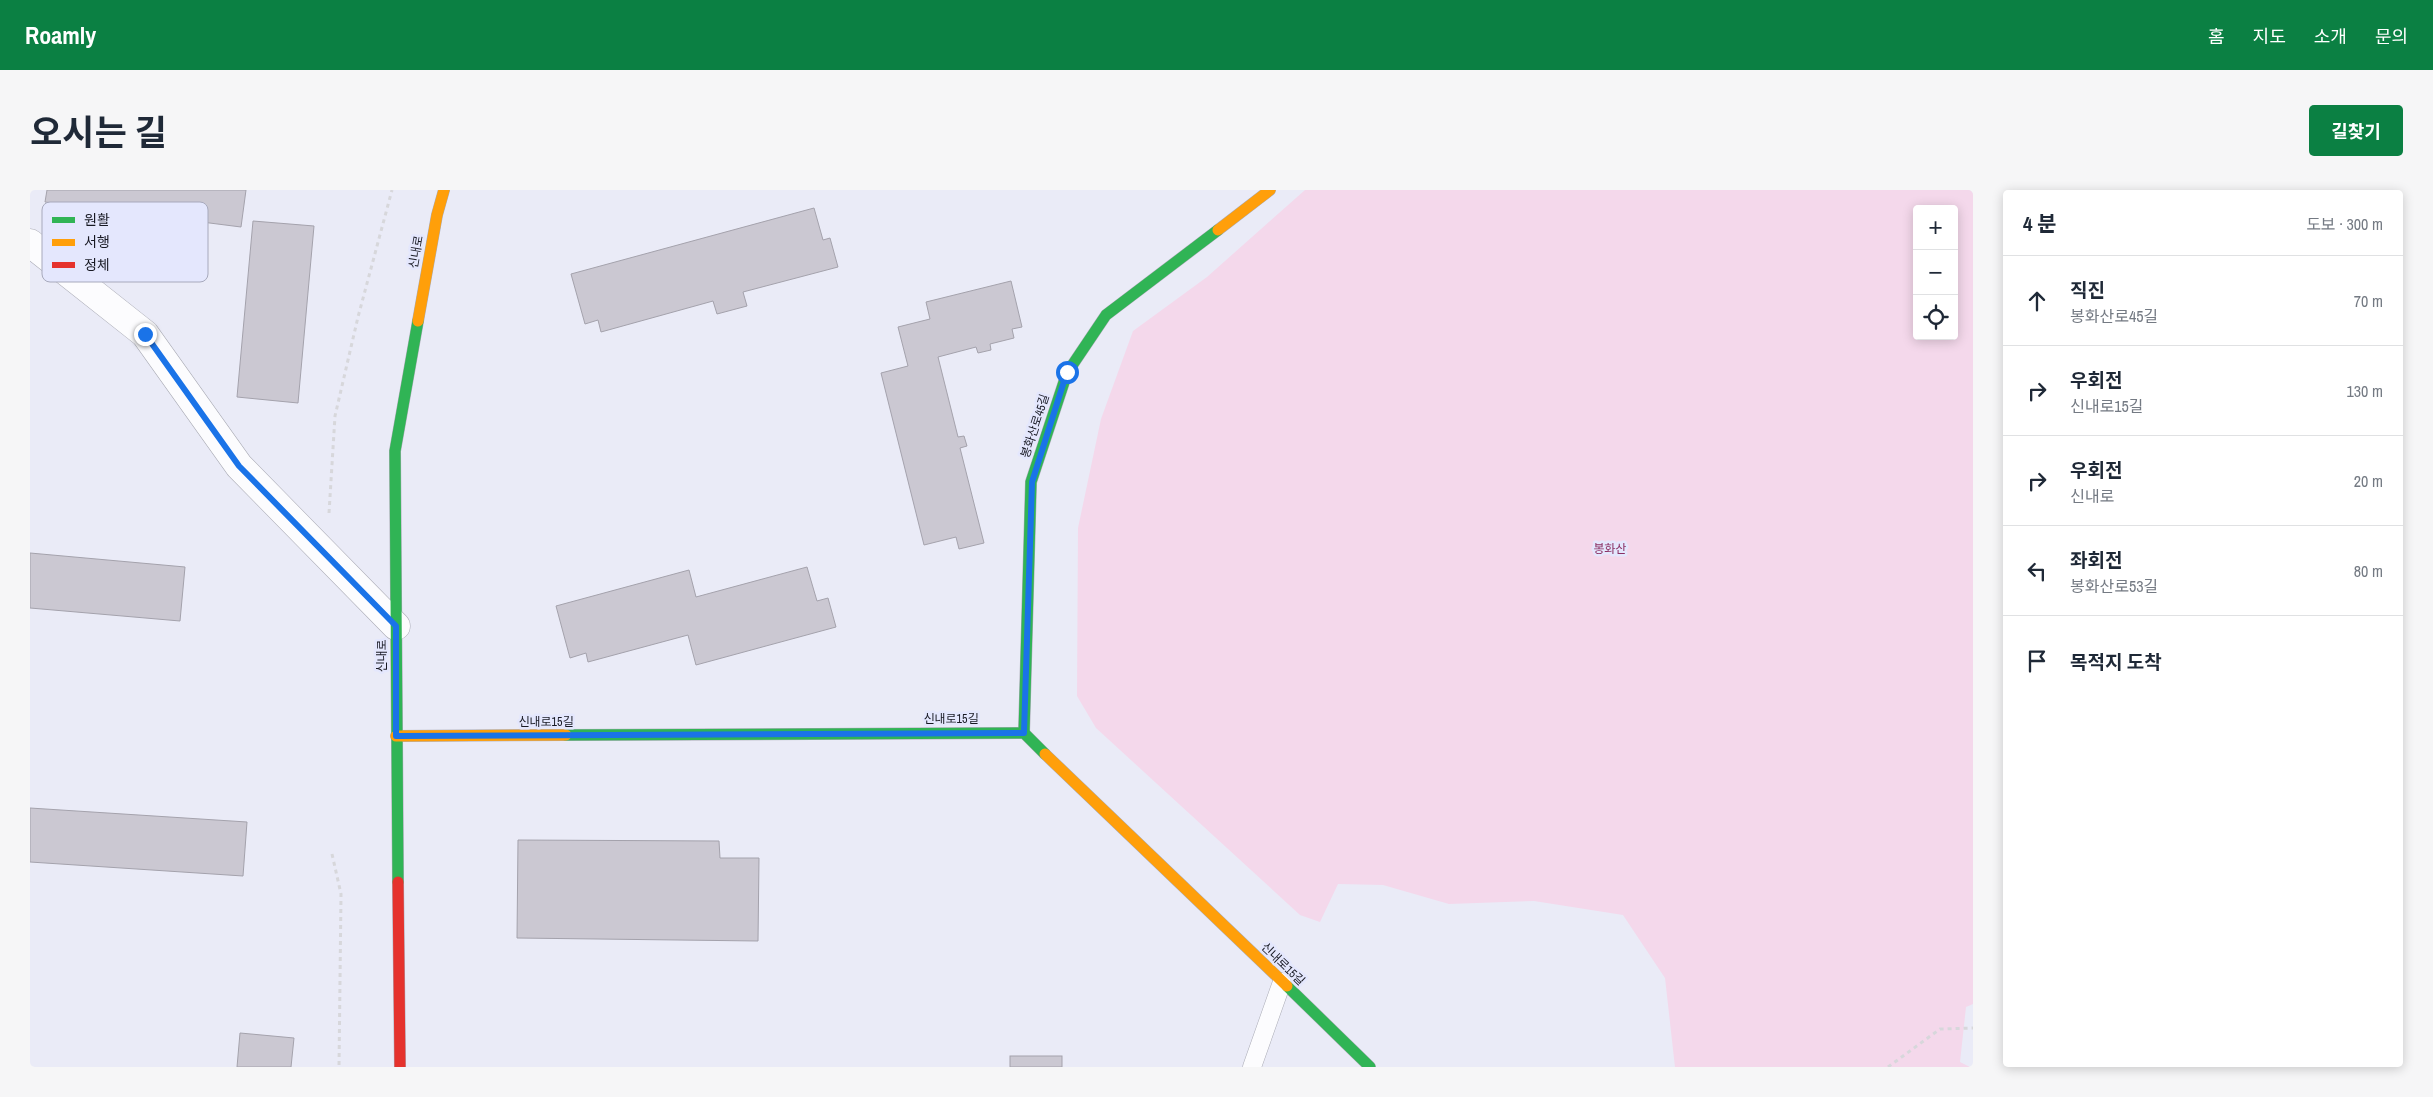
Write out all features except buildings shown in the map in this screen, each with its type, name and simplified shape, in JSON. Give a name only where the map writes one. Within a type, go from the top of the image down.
[{"type":"street","name":"신내로","points":[[400,1067],[396,736],[396,451],[436,215],[444,190]]},
{"type":"street","name":"봉화산로45길","points":[[1024,733],[1032,482],[1067,372],[1106,315],[1270,190]]},
{"type":"street","points":[[30,243],[42,252]]},
{"type":"street","points":[[79,282],[145,334],[239,466],[396,626]]},
{"type":"street","name":"신내로15길","points":[[396,736],[1024,733],[1370,1067]]},
{"type":"lane","points":[[1252,1067],[1282,982]]},
{"type":"path","points":[[329,513],[336,416],[358,317],[392,190]]},
{"type":"path","points":[[332,854],[341,894],[339,1067]]},
{"type":"path","points":[[1888,1067],[1940,1030],[1973,1028]]},
{"type":"green space","name":"봉화산","points":[[1305,190],[1973,190],[1973,1004],[1966,1007],[1960,1062],[1970,1067],[1675,1067],[1665,978],[1623,915],[1534,901],[1449,904],[1383,885],[1338,884],[1320,922],[1300,915],[1096,728],[1077,696],[1078,528],[1101,419],[1133,331],[1207,277]]},
{"type":"traffic: fast","points":[[1024,733],[1031,482],[1067,373],[1106,315],[1218,230]]},
{"type":"traffic: fast","points":[[398,882],[395,451],[418,321]]},
{"type":"traffic: fast","points":[[566,735],[1024,733],[1045,754]]},
{"type":"traffic: fast","points":[[1287,986],[1370,1067]]},
{"type":"traffic: slow","points":[[418,321],[437,215],[444,190]]},
{"type":"traffic: slow","points":[[1218,230],[1270,190]]},
{"type":"traffic: slow","points":[[396,736],[566,735]]},
{"type":"traffic: slow","points":[[1045,754],[1287,986]]},
{"type":"traffic: jam","points":[[398,882],[400,1067]]},
{"type":"route","points":[[145,334],[239,466],[396,626],[396,736],[1024,733],[1032,482],[1067,372]]}]
